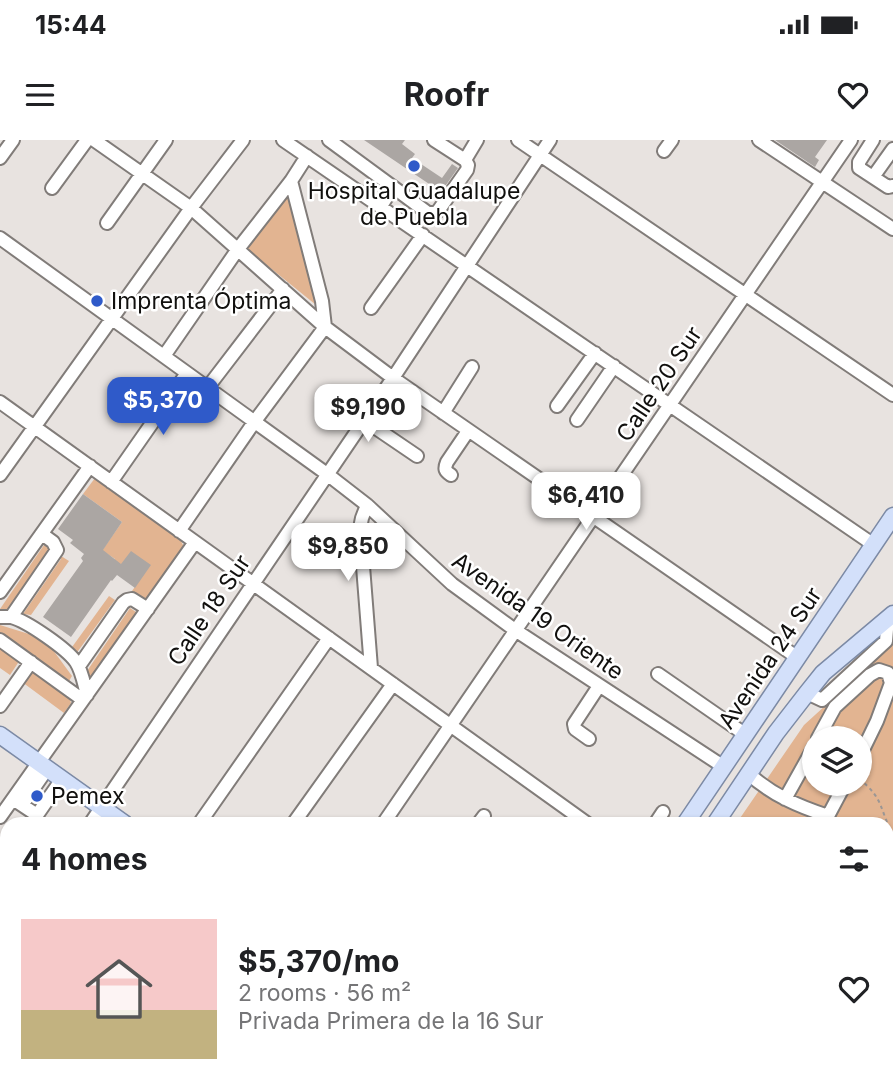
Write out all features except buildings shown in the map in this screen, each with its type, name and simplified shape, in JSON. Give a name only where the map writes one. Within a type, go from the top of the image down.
[{"type":"main road","name":"Avenida 24 Sur","points":[[690,817],[893,516]]},
{"type":"main road","name":"Avenida 24 Sur","points":[[720,817],[823,673],[890,616]]},
{"type":"main road","points":[[0,735],[38,772],[57,786],[115,817]]},
{"type":"street","points":[[0,158],[13,140]]},
{"type":"street","points":[[52,188],[87,140]]},
{"type":"street","points":[[94,140],[191,208],[325,327],[393,378],[798,658]]},
{"type":"street","points":[[107,223],[166,140]]},
{"type":"street","points":[[0,475],[191,208],[243,140]]},
{"type":"street","points":[[283,140],[874,545]]},
{"type":"street","points":[[328,140],[428,213],[435,213],[468,165],[465,160],[434,140]]},
{"type":"street","points":[[465,160],[477,140]]},
{"type":"street","points":[[518,140],[893,395]]},
{"type":"street","name":"Calle 18 Sur","points":[[94,817],[393,378],[550,140]]},
{"type":"street","points":[[664,151],[672,140]]},
{"type":"street","points":[[759,140],[893,229]]},
{"type":"street","name":"Calle 20 Sur","points":[[388,817],[851,140]]},
{"type":"street","points":[[873,140],[859,162],[859,168],[888,187],[893,186]]},
{"type":"street","points":[[873,177],[893,149]]},
{"type":"street","points":[[164,356],[307,156]]},
{"type":"street","points":[[179,531],[255,421],[325,327],[322,301],[291,181]]},
{"type":"street","points":[[381,206],[393,187]]},
{"type":"street","points":[[371,308],[423,235]]},
{"type":"street","name":"Avenida 19 Oriente","points":[[0,238],[327,474],[367,505],[442,575],[515,629],[724,767]]},
{"type":"street","points":[[208,387],[282,289]]},
{"type":"street","points":[[558,406],[594,353]]},
{"type":"street","points":[[577,420],[614,366]]},
{"type":"street","points":[[443,413],[472,367]]},
{"type":"street","points":[[111,482],[187,373]]},
{"type":"street","points":[[0,402],[578,817]]},
{"type":"street","points":[[364,419],[417,456]]},
{"type":"street","points":[[451,475],[446,472],[447,462],[468,431]]},
{"type":"street","points":[[0,592],[90,466]]},
{"type":"street","points":[[367,505],[360,527],[371,668]]},
{"type":"street","points":[[41,534],[53,541],[57,550],[5,617],[33,628],[63,648],[79,666],[85,697]]},
{"type":"street","points":[[0,817],[17,802],[85,697],[195,542]]},
{"type":"street","points":[[79,666],[123,603],[132,599],[148,609]]},
{"type":"street","points":[[807,693],[822,700],[868,658],[886,641],[890,616]]},
{"type":"street","points":[[204,817],[329,638]]},
{"type":"street","points":[[0,640],[85,697]]},
{"type":"street","points":[[0,706],[31,662]]},
{"type":"street","points":[[825,726],[835,707],[879,670],[888,673],[891,683],[872,732]]},
{"type":"street","points":[[659,674],[746,735]]},
{"type":"street","points":[[298,817],[393,684]]},
{"type":"street","points":[[589,739],[575,729],[574,724],[599,686]]},
{"type":"street","points":[[785,799],[802,769]]},
{"type":"street","points":[[749,774],[762,786],[785,799],[828,816],[839,796]]},
{"type":"street","points":[[17,802],[37,815],[57,786]]},
{"type":"street","points":[[660,817],[663,812]]},
{"type":"path","points":[[872,790],[878,797],[886,817]]},
{"type":"shaded area","points":[[288,189],[321,309],[247,249]]},
{"type":"shaded area","points":[[95,478],[181,541],[184,547],[179,560],[148,602],[132,591],[150,565],[118,568],[112,564],[115,559],[106,553],[99,555],[122,522],[83,494]]},
{"type":"shaded area","points":[[44,545],[52,550],[8,613],[0,612],[0,609]]},
{"type":"shaded area","points":[[61,556],[69,561],[31,615],[23,614],[61,559]]},
{"type":"shaded area","points":[[109,596],[115,600],[73,658],[67,654]]},
{"type":"shaded area","points":[[130,608],[139,614],[93,680],[87,671]]},
{"type":"shaded area","points":[[0,625],[45,639],[72,676],[69,681],[0,634]]},
{"type":"shaded area","points":[[0,644],[17,656],[18,663],[10,675],[0,668]]},
{"type":"shaded area","points":[[893,644],[893,817],[741,817],[802,728],[802,796],[872,796],[872,726],[803,726]]},
{"type":"shaded area","points":[[36,671],[68,693],[71,703],[64,713],[22,682],[28,673]]},
{"type":"place","name":"Hospital Guadalupe de Puebla","points":[[414,166]]},
{"type":"place","name":"Imprenta Óptima","points":[[97,301]]},
{"type":"place","name":"Pemex","points":[[37,796]]}]
